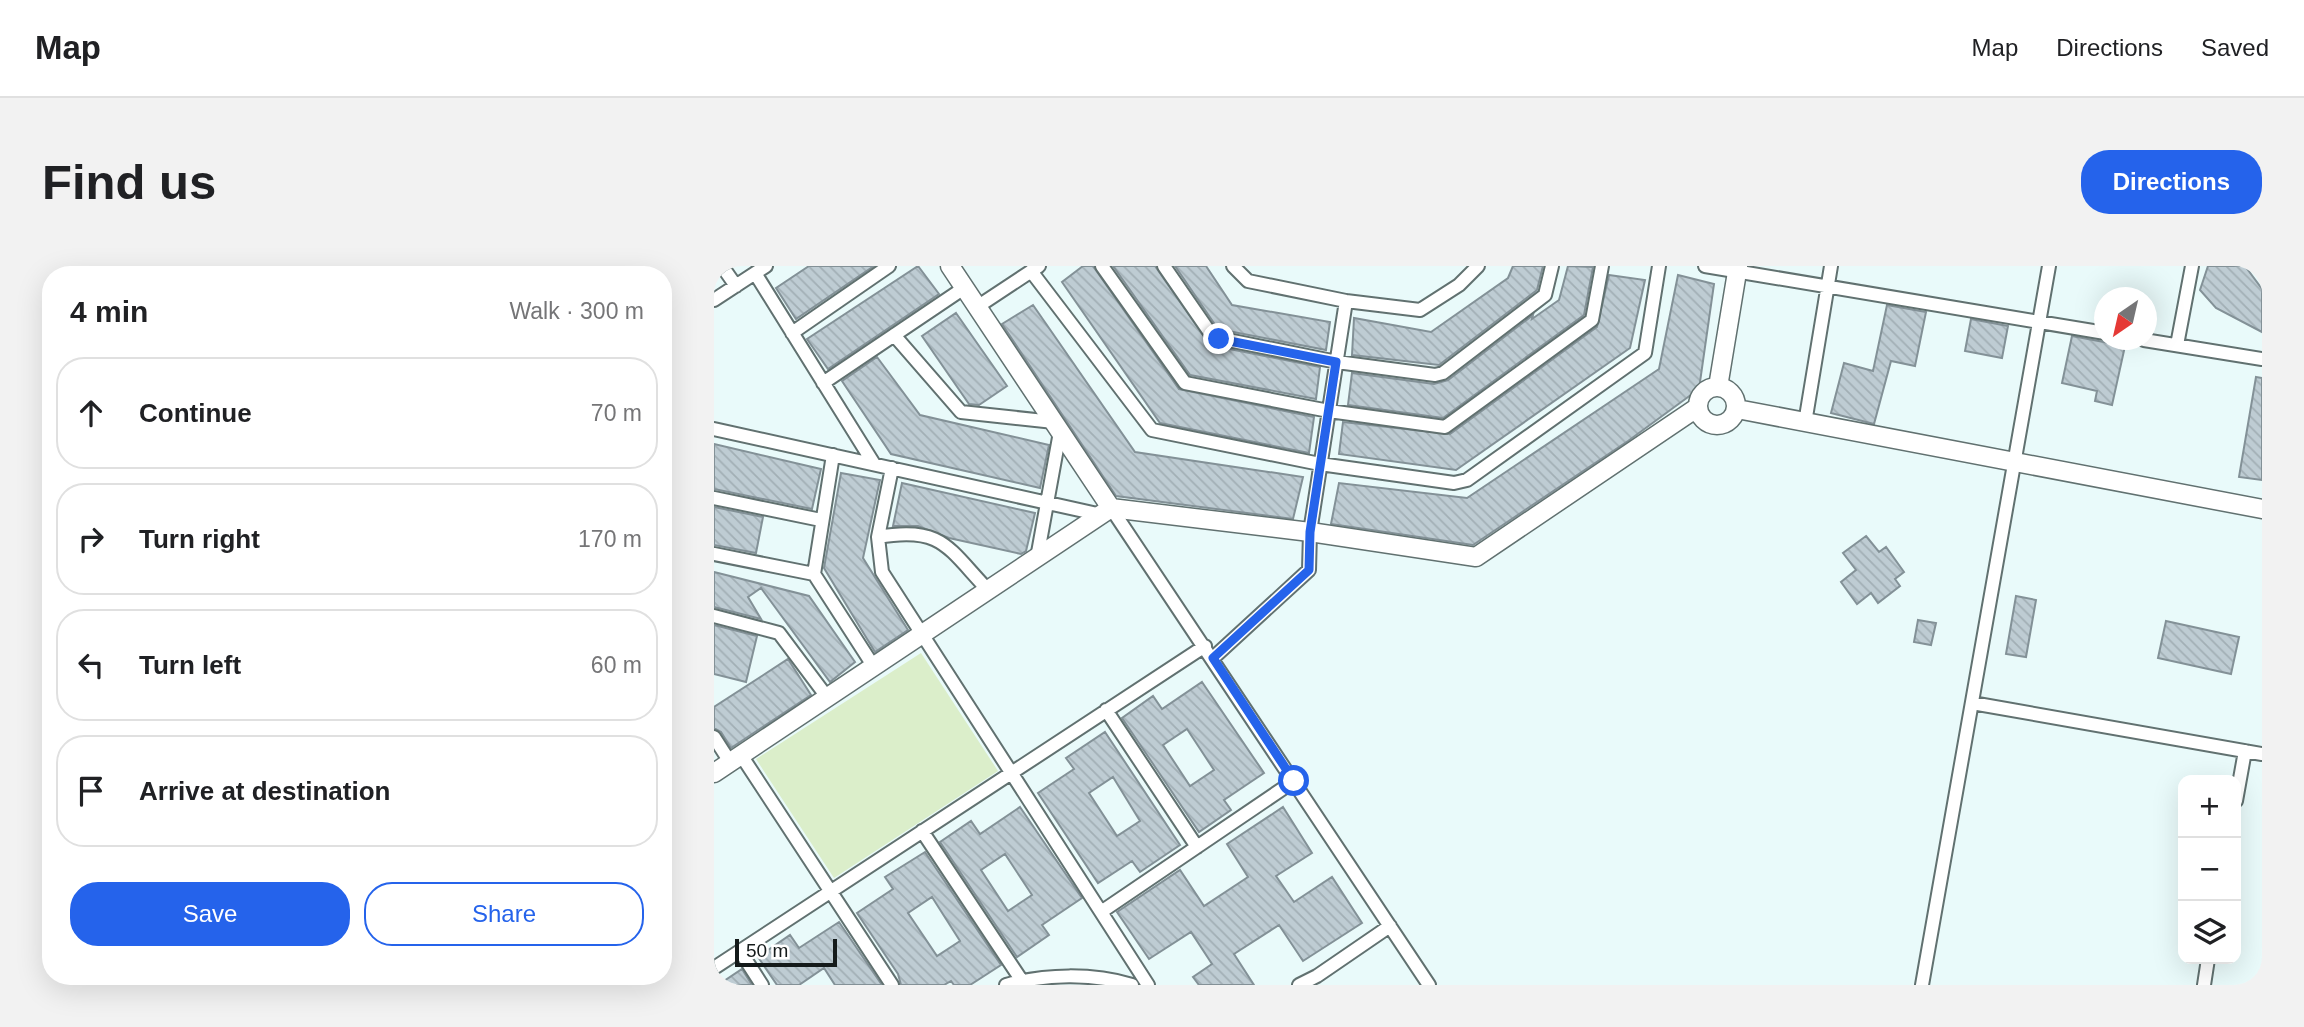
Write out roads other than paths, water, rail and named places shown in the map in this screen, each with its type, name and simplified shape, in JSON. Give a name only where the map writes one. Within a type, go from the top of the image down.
[{"type":"street","points":[[722,266],[736,286]]},
{"type":"street","points":[[792,333],[889,266]]},
{"type":"street","points":[[950,266],[1057,427],[1107,511],[1205,646],[1429,985]]},
{"type":"street","points":[[1102,266],[1185,383],[1329,411],[1448,427],[1592,320],[1602,266]]},
{"type":"street","points":[[1164,266],[1213,337],[1336,362],[1439,375],[1545,295],[1552,266]]},
{"type":"street","points":[[1233,266],[1248,281],[1346,301],[1420,310],[1459,285],[1478,266]]},
{"type":"street","points":[[977,307],[1035,269],[1152,430],[1161,434],[1321,464],[1454,483],[1467,480],[1645,353],[1660,266]]},
{"type":"street","points":[[1705,266],[1737,269],[1827,287],[2094,331]]},
{"type":"street","points":[[1805,423],[1831,266]]},
{"type":"street","points":[[1922,985],[2049,266]]},
{"type":"street","points":[[2177,345],[2192,266]]},
{"type":"street","points":[[1718,387],[1737,269]]},
{"type":"street","points":[[714,300],[760,270],[792,333],[874,464]]},
{"type":"street","points":[[823,383],[964,288]]},
{"type":"street","points":[[1213,658],[1309,570],[1310,532],[1346,301]]},
{"type":"street","points":[[894,335],[961,412],[1057,427]]},
{"type":"street","points":[[2157,342],[2262,359]]},
{"type":"street","points":[[1718,387],[1734,397],[1737,409],[1730,421],[1716,426],[1704,420],[1698,407],[1701,395],[1718,387]]},
{"type":"street","points":[[714,429],[1047,503],[1310,532],[1476,557],[1698,407]]},
{"type":"street","points":[[1737,409],[2014,464],[2262,509]]},
{"type":"street","points":[[1037,558],[1057,427]]},
{"type":"street","points":[[833,455],[814,574],[874,667]]},
{"type":"street","points":[[892,468],[878,537],[882,572],[1148,985]]},
{"type":"street","points":[[714,498],[821,520]]},
{"type":"street","points":[[714,773],[1107,511]]},
{"type":"street","points":[[878,537],[908,532],[931,535],[988,590]]},
{"type":"street","points":[[714,554],[814,574]]},
{"type":"street","points":[[714,616],[779,633],[827,697]]},
{"type":"street","points":[[714,968],[1205,646]]},
{"type":"street","points":[[1972,703],[2262,754]]},
{"type":"street","points":[[1106,710],[1197,847]]},
{"type":"street","points":[[714,737],[735,759],[830,891],[892,985]]},
{"type":"street","points":[[2241,775],[2245,751]]},
{"type":"street","points":[[1101,912],[1294,781]]},
{"type":"street","points":[[922,831],[1022,981]]},
{"type":"street","points":[[1299,985],[1317,976],[1390,926]]},
{"type":"street","points":[[740,951],[762,985]]},
{"type":"street","points":[[2204,985],[2207,964]]},
{"type":"street","points":[[1006,985],[1022,981],[1087,978],[1132,985]]}]
